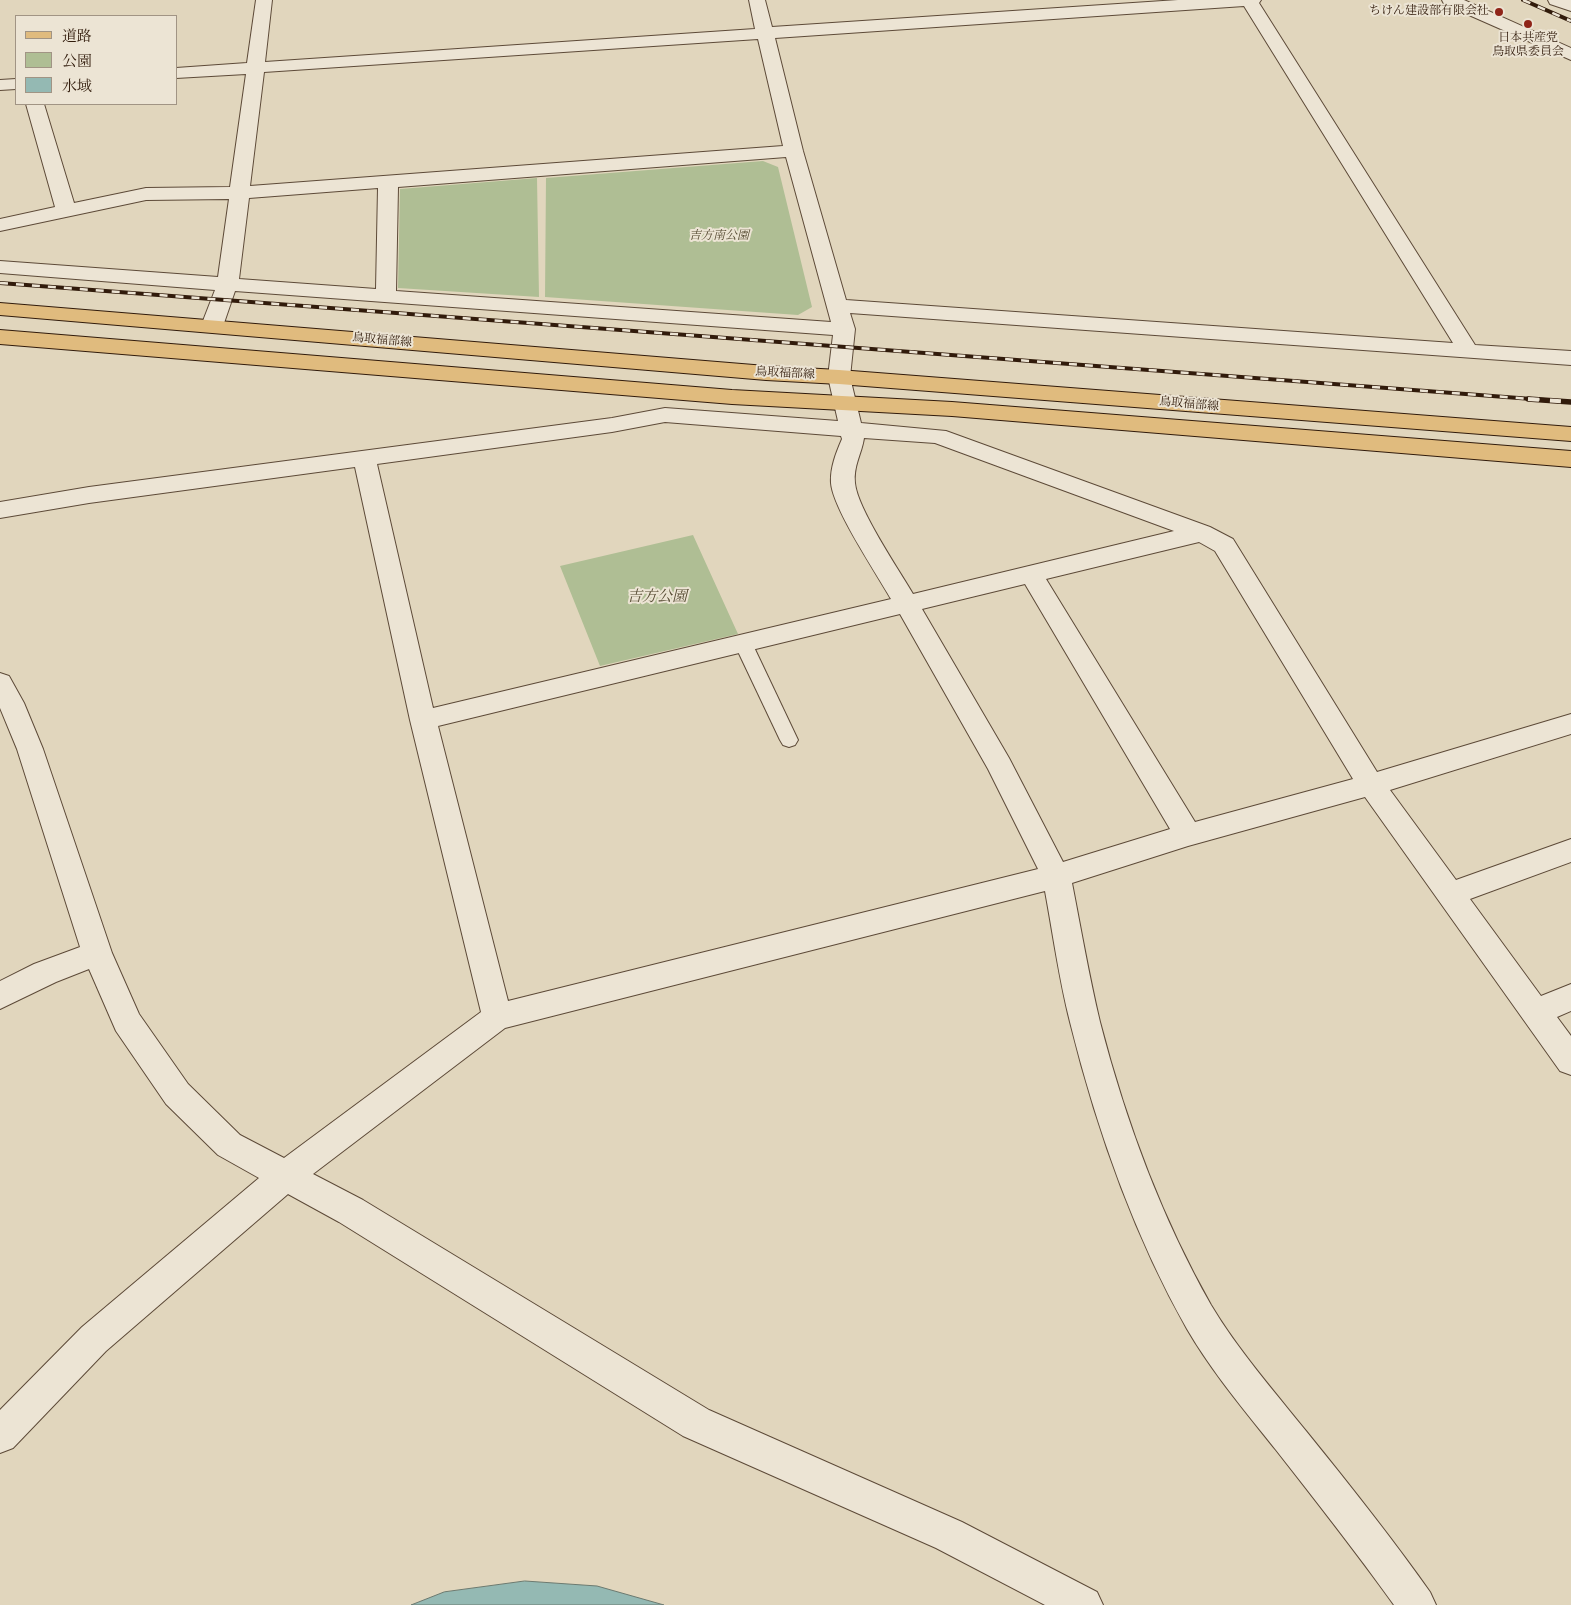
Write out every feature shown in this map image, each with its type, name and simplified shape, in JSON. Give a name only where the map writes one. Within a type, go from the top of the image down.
[{"type":"main road","name":"鳥取福部線","points":[[0,309],[766,373],[839,376],[1571,434]]},
{"type":"main road","name":"鳥取福部線","points":[[0,337],[722,396],[847,416],[962,410],[1571,459]]},
{"type":"street","points":[[212,326],[228,283],[264,0]]},
{"type":"street","points":[[756,0],[766,33],[794,151],[844,329],[839,376],[853,440],[845,460],[843,484],[848,498],[864,531],[999,765],[1056,876],[1085,1021],[1109,1106],[1137,1184],[1172,1265],[1200,1318],[1236,1372],[1366,1534],[1417,1605]]},
{"type":"street","points":[[1249,0],[1468,350]]},
{"type":"street","points":[[178,74],[1253,0]]},
{"type":"street","points":[[1450,0],[1571,54]]},
{"type":"street","points":[[1556,0],[1571,6]]},
{"type":"street","points":[[0,85],[15,84]]},
{"type":"street","points":[[35,105],[66,211]]},
{"type":"street","points":[[0,225],[146,194],[239,193],[794,151]]},
{"type":"street","points":[[386,296],[388,181]]},
{"type":"street","points":[[3,258],[22,268],[844,329]]},
{"type":"street","points":[[837,306],[1571,358]]},
{"type":"street","points":[[0,510],[89,495],[592,428],[665,415],[847,416],[938,436],[1202,533],[1224,545],[1371,785],[1571,1060]]},
{"type":"street","points":[[364,457],[423,720],[497,1017]]},
{"type":"street","points":[[423,720],[1202,533]]},
{"type":"street","points":[[1031,574],[1188,835]]},
{"type":"street","points":[[0,683],[11,703],[30,749],[97,953],[127,1022],[176,1094],[229,1145],[351,1211],[696,1423],[949,1535],[1084,1605]]},
{"type":"street","points":[[0,1435],[94,1339],[286,1175],[497,1017],[1056,876],[1188,835],[1371,785],[1571,724]]},
{"type":"street","points":[[1450,894],[1571,850]]},
{"type":"street","points":[[0,996],[45,973],[97,953]]},
{"type":"street","points":[[1536,1012],[1571,997]]},
{"type":"lane","points":[[743,643],[789,740]]},
{"type":"green space","name":"吉方南公園","points":[[763,161],[778,167],[812,307],[798,315],[545,297],[546,178]]},
{"type":"green space","points":[[537,178],[539,297],[398,288],[400,189]]},
{"type":"green space","name":"吉方公園","points":[[693,535],[738,634],[600,666],[560,566]]},
{"type":"water","points":[[525,1581],[597,1586],[664,1605],[411,1605],[444,1592]]},
{"type":"railway","points":[[1523,0],[1571,21]]},
{"type":"railway","points":[[0,283],[1545,400]]},
{"type":"railway","points":[[1528,399],[1571,402]]},
{"type":"place","name":"ちけん建設部有限会社","points":[[1499,12]]},
{"type":"place","name":"日本共産党 鳥取県委員会","points":[[1528,24]]}]
